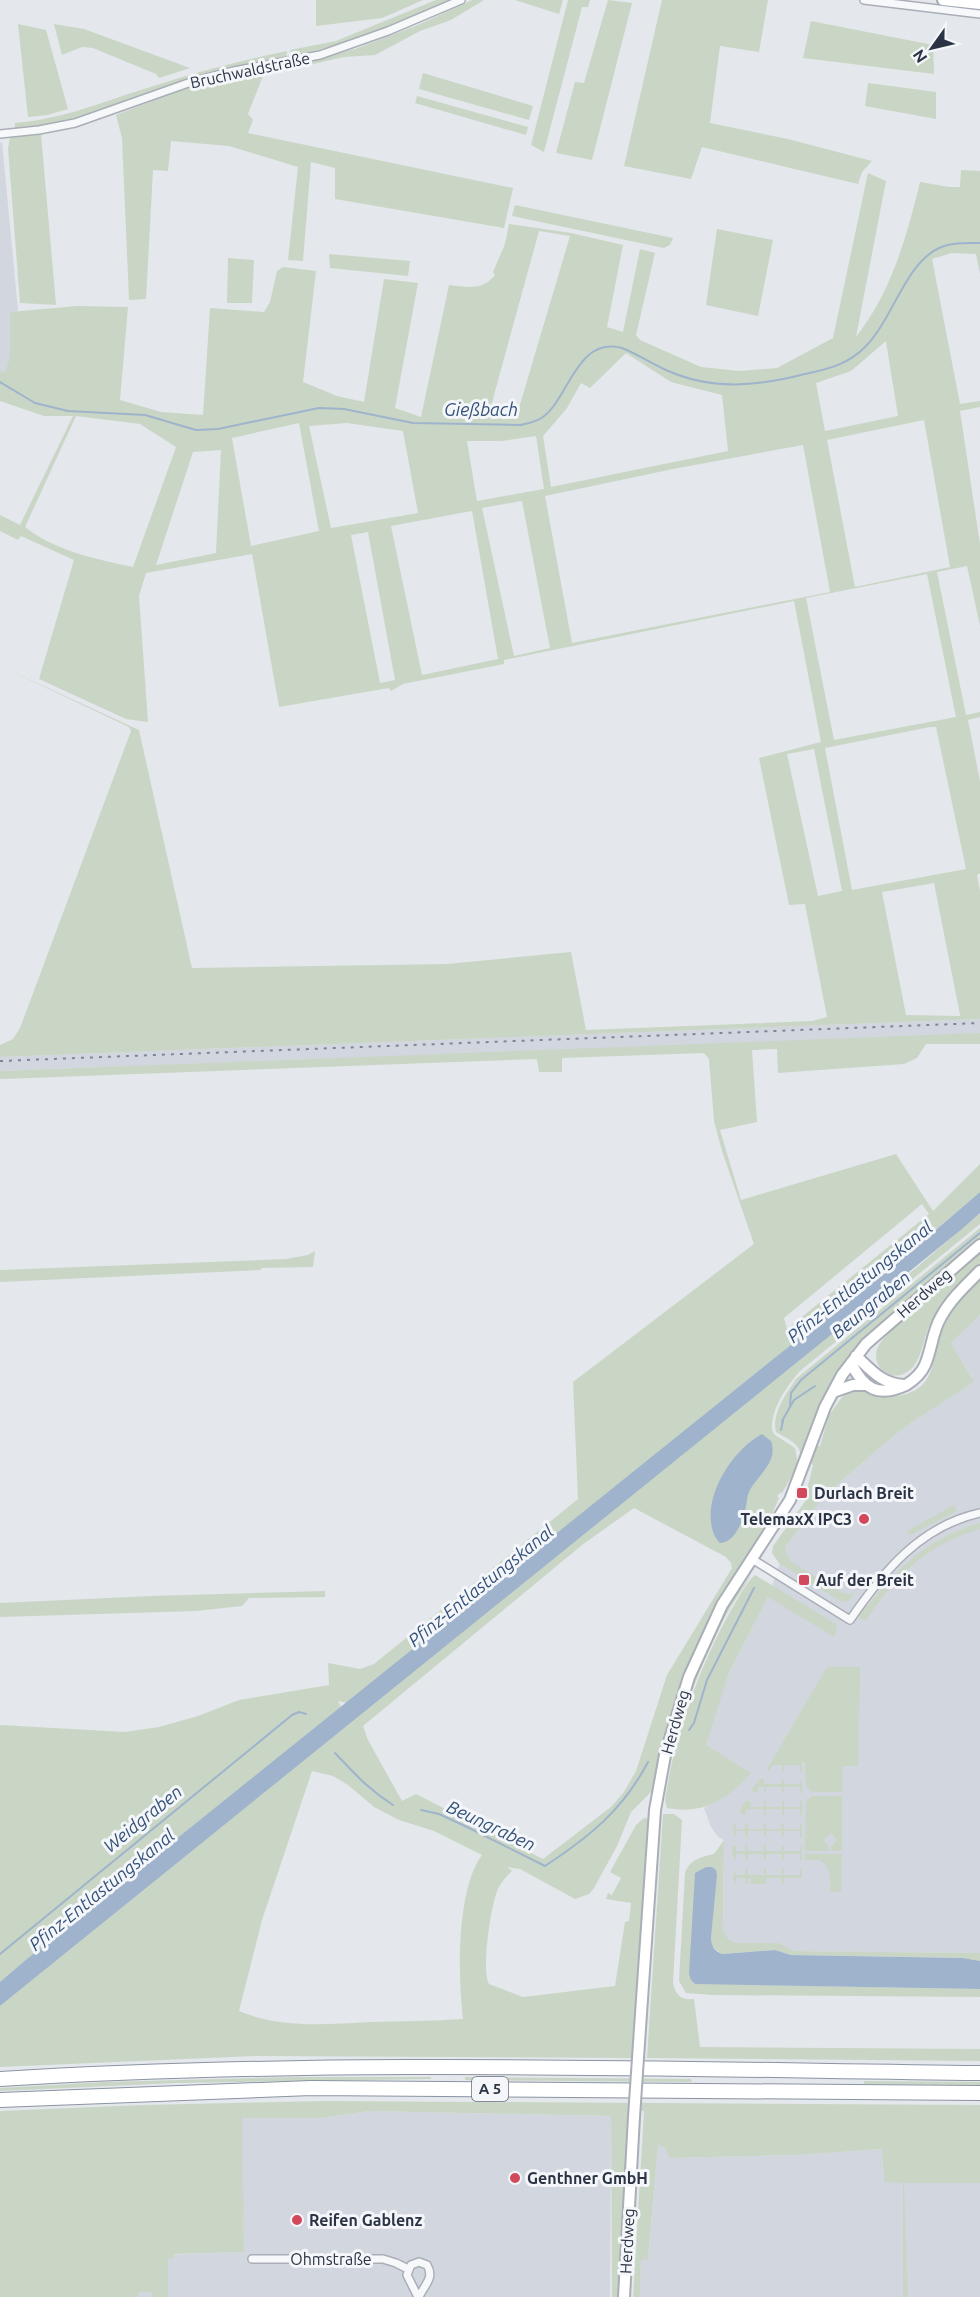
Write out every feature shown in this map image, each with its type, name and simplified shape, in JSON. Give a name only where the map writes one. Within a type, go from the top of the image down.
[{"type":"highway","name":"A 5","points":[[0,2079],[332,2068],[980,2073]]},
{"type":"highway","name":"A 5","points":[[0,2100],[311,2088],[980,2093]]},
{"type":"main road","points":[[943,0],[980,4]]},
{"type":"main road","name":"Herdweg","points":[[624,2297],[652,1839],[665,1755],[680,1701],[700,1650],[722,1605],[790,1500],[832,1392],[853,1359],[877,1334],[980,1245]]},
{"type":"main road","points":[[832,1392],[853,1385],[867,1385],[885,1392],[894,1391],[916,1378],[925,1366],[935,1329],[942,1314],[980,1271]]},
{"type":"main road","points":[[853,1359],[860,1378],[867,1385]]},
{"type":"main road","points":[[853,1359],[882,1380],[893,1385],[904,1385]]},
{"type":"street","name":"Bruchwaldstraße","points":[[0,134],[75,123],[194,81],[320,55],[388,31],[461,0]]},
{"type":"street","points":[[864,0],[980,14]]},
{"type":"street","points":[[752,1560],[850,1620],[881,1576],[907,1550],[943,1526],[980,1513]]},
{"type":"street","name":"Ohmstraße","points":[[252,2259],[383,2259],[408,2270]]},
{"type":"street","name":"Ohmstraße","points":[[415,2263],[424,2263],[431,2272],[429,2281],[419,2297],[408,2280],[408,2270],[415,2263]]},
{"type":"shaded area","points":[[2,142],[18,311],[10,313],[10,356],[5,374],[0,371],[0,143]]},
{"type":"shaded area","points":[[980,1019],[980,1033],[961,1035],[0,1071],[0,1057]]},
{"type":"shaded area","points":[[980,1315],[980,1953],[793,1951],[779,1943],[735,1943],[726,1937],[723,1928],[724,1840],[718,1837],[711,1827],[704,1808],[721,1799],[705,1746],[729,1673],[768,1597],[786,1546],[812,1510],[825,1495],[885,1443],[974,1382],[951,1343]]},
{"type":"shaded area","points":[[369,2111],[611,2116],[610,2297],[87,2297],[75,2258],[244,2252],[241,2118],[320,2118]]},
{"type":"shaded area","points":[[658,2144],[665,2148],[669,2158],[799,2155],[882,2149],[884,2182],[980,2183],[980,2297],[640,2297],[641,2259],[648,2259]]},
{"type":"green space","points":[[316,0],[423,0],[382,18],[316,26]]},
{"type":"green space","points":[[436,0],[452,0],[363,37],[293,57],[290,50],[336,41]]},
{"type":"green space","points":[[472,0],[484,0],[451,20],[420,31],[375,55],[344,57],[273,73],[273,70],[355,49],[418,25]]},
{"type":"green space","points":[[515,0],[563,0],[559,14]]},
{"type":"green space","points":[[568,0],[590,0],[588,7],[582,7],[544,152],[531,145]]},
{"type":"green space","points":[[608,0],[632,3],[592,160],[556,153],[575,82],[584,83]]},
{"type":"green space","points":[[662,0],[768,0],[759,52],[720,46],[710,123],[788,139],[872,161],[862,172],[858,184],[702,147],[691,179],[624,166]]},
{"type":"green space","points":[[811,21],[933,45],[934,74],[803,58]]},
{"type":"green space","points":[[18,24],[46,30],[68,109],[28,117]]},
{"type":"green space","points":[[54,24],[84,29],[190,68],[159,78],[156,74],[93,48],[82,47],[62,55]]},
{"type":"green space","points":[[287,51],[286,58],[226,69],[63,122],[15,129],[15,123],[70,113],[189,75]]},
{"type":"green space","points":[[261,69],[265,71],[248,114],[253,120],[248,133],[513,188],[504,228],[335,199],[335,168],[311,162],[303,261],[288,260],[298,167],[229,146],[171,141],[168,171],[153,170],[146,299],[129,300],[122,138],[116,115],[186,88]]},
{"type":"green space","points":[[423,73],[533,106],[529,120],[419,89]]},
{"type":"green space","points":[[868,83],[936,92],[936,119],[865,106]]},
{"type":"green space","points":[[417,96],[528,127],[526,135],[415,103]]},
{"type":"green space","points":[[41,134],[56,305],[20,303],[8,148],[10,138]]},
{"type":"green space","points":[[961,170],[980,171],[980,274],[976,254],[952,253],[932,259],[960,404],[980,401],[980,407],[960,411],[980,544],[980,626],[967,566],[937,572],[966,715],[980,712],[980,717],[968,720],[980,781],[980,873],[977,875],[980,891],[980,1019],[0,1057],[0,1045],[13,1039],[20,1028],[131,731],[129,727],[0,666],[139,730],[192,968],[447,964],[571,952],[586,1030],[812,1021],[827,1017],[805,904],[789,905],[759,758],[821,742],[794,601],[504,660],[504,664],[403,684],[391,691],[389,688],[279,707],[252,554],[146,573],[139,596],[148,722],[126,719],[39,679],[74,560],[21,536],[18,540],[0,531],[0,515],[20,525],[73,416],[44,416],[0,401],[0,371],[5,373],[10,356],[10,312],[77,306],[128,307],[120,400],[161,412],[203,415],[210,308],[264,312],[270,302],[277,271],[283,267],[316,271],[303,382],[337,396],[364,402],[384,279],[418,283],[395,408],[421,417],[449,285],[480,286],[495,275],[493,272],[505,244],[509,224],[571,233],[623,245],[607,327],[623,332],[640,249],[655,253],[636,335],[640,340],[701,367],[739,371],[777,368],[833,338],[868,173],[886,181],[856,337],[879,302],[888,283],[903,243],[920,182],[960,187]],"holes":[[[539,231],[570,236],[516,418],[491,406]],[[886,341],[898,416],[825,431],[816,383],[851,371]],[[626,353],[671,382],[722,395],[728,451],[551,487],[543,436],[567,408],[581,383],[590,388]],[[76,416],[140,424],[176,447],[133,567],[76,553],[49,542],[25,527]],[[924,420],[950,567],[855,587],[827,440]],[[299,423],[319,531],[251,546],[232,438]],[[347,423],[403,431],[418,513],[331,528],[309,426]],[[536,436],[544,489],[477,501],[467,441],[502,441]],[[803,445],[830,592],[572,643],[545,496]],[[221,450],[216,553],[156,565],[193,452]],[[522,501],[550,648],[514,656],[482,508]],[[472,511],[498,659],[422,675],[391,526]],[[368,532],[395,680],[380,683],[351,535]],[[927,574],[956,717],[834,740],[806,598]],[[936,727],[966,869],[852,890],[825,748]],[[814,749],[842,891],[818,896],[787,754]],[[934,883],[960,1016],[906,1015],[882,892]]]},
{"type":"green space","points":[[515,205],[673,238],[670,245],[664,248],[512,216]]},
{"type":"green space","points":[[717,229],[773,240],[758,316],[706,305]]},
{"type":"green space","points":[[329,254],[410,261],[408,276],[330,268]]},
{"type":"green space","points":[[228,258],[254,260],[252,303],[227,303]]},
{"type":"green space","points":[[980,1033],[980,1044],[926,1044],[917,1058],[904,1064],[778,1073],[777,1049],[752,1050],[757,1122],[720,1130],[741,1200],[896,1154],[933,1211],[980,1164],[980,1192],[923,1241],[792,1344],[407,1656],[347,1703],[338,1701],[341,1707],[0,1982],[0,1725],[125,1732],[159,1727],[198,1716],[239,1700],[329,1685],[328,1663],[360,1669],[374,1664],[578,1499],[573,1382],[754,1244],[714,1121],[709,1059],[704,1053],[562,1058],[562,1072],[539,1072],[537,1059],[3,1079],[0,1079],[0,1071]],"holes":[[[922,1204],[929,1214],[787,1329],[784,1318]]]},
{"type":"green space","points":[[980,1213],[980,1224],[800,1371],[780,1399],[774,1414],[772,1430],[775,1435],[795,1448],[798,1465],[782,1493],[777,1496],[779,1498],[759,1539],[724,1592],[652,1791],[631,1812],[617,1846],[594,1888],[589,1894],[575,1899],[520,1869],[507,1867],[512,1871],[502,1882],[495,1897],[486,1966],[489,1984],[523,1997],[615,1986],[625,1922],[629,1921],[631,1903],[606,1899],[608,1893],[612,1895],[621,1878],[610,1872],[636,1825],[644,1818],[649,1819],[632,2058],[255,2056],[0,2067],[0,2006],[808,1352],[916,1268]],"holes":[[[634,1508],[726,1557],[732,1568],[667,1675],[636,1771],[624,1792],[611,1807],[543,1859],[416,1794],[402,1801],[368,1740],[363,1726],[582,1545]],[[312,1771],[333,1776],[348,1785],[374,1807],[399,1820],[434,1831],[482,1855],[467,1889],[463,1911],[460,1957],[463,2019],[304,2024],[271,2021],[239,2011],[262,1920]]]},
{"type":"green space","points":[[980,1228],[980,1240],[876,1328],[846,1359],[822,1401],[802,1459],[796,1445],[776,1432],[775,1425],[781,1404],[797,1378]]},
{"type":"green space","points":[[315,1251],[313,1267],[0,1282],[0,1270],[286,1259],[308,1255]]},
{"type":"green space","points":[[980,1251],[980,1264],[948,1298],[932,1320],[919,1357],[913,1367],[908,1372],[898,1375],[884,1372],[876,1359],[878,1347],[883,1339],[950,1282],[948,1278]]},
{"type":"green space","points":[[980,1277],[980,1315],[951,1343],[974,1382],[911,1423],[825,1495],[786,1546],[785,1551],[790,1561],[842,1593],[855,1592],[849,1600],[842,1602],[779,1563],[772,1553],[773,1546],[806,1500],[813,1465],[811,1463],[816,1446],[820,1446],[829,1415],[848,1389],[895,1396],[919,1388],[931,1370],[945,1324],[963,1296]]},
{"type":"green space","points":[[954,1505],[957,1511],[910,1535],[907,1531]]},
{"type":"green space","points":[[980,1523],[980,1529],[944,1544],[914,1563],[889,1589],[866,1620],[860,1619],[859,1615],[864,1607],[868,1606],[903,1566],[916,1555],[946,1536]]},
{"type":"green space","points":[[752,1574],[730,1608],[700,1671],[678,1735],[662,1802],[667,1769],[679,1720],[693,1679],[730,1603]]},
{"type":"green space","points":[[755,1575],[836,1624],[834,1637],[768,1597],[729,1673],[706,1745],[751,1773],[733,1790],[714,1803],[692,1809],[667,1808],[666,1793],[674,1755],[695,1688],[723,1624],[743,1589]]},
{"type":"green space","points":[[325,1591],[325,1597],[249,1598],[242,1606],[196,1611],[0,1617],[0,1603]]},
{"type":"green space","points":[[827,1667],[860,1667],[858,1766],[843,1766],[842,1792],[813,1792],[806,1786],[805,1762],[802,1762],[802,1771],[800,1771],[800,1765],[784,1765],[784,1771],[782,1771],[782,1765],[773,1765],[769,1771],[767,1769]]},
{"type":"green space","points":[[760,1779],[764,1779],[764,1784],[782,1784],[782,1779],[784,1779],[784,1784],[800,1784],[802,1779],[802,1793],[800,1793],[800,1787],[784,1787],[784,1793],[782,1793],[782,1787],[766,1787],[766,1793],[764,1793],[764,1787],[758,1787],[758,1793],[753,1792],[752,1789]]},
{"type":"green space","points":[[812,1796],[842,1796],[842,1851],[831,1851],[831,1847],[837,1840],[831,1833],[823,1840],[829,1847],[829,1851],[805,1851],[806,1801]]},
{"type":"green space","points":[[746,1801],[751,1801],[751,1807],[764,1807],[764,1801],[766,1801],[766,1807],[782,1807],[782,1801],[784,1801],[784,1807],[800,1807],[800,1801],[802,1801],[802,1815],[800,1815],[800,1809],[784,1809],[784,1815],[782,1815],[782,1809],[766,1809],[766,1815],[764,1815],[764,1809],[746,1809],[745,1815],[741,1814],[740,1809]]},
{"type":"green space","points":[[663,1814],[674,1814],[682,1820],[673,1983],[680,1996],[694,1999],[700,2047],[980,2049],[980,2061],[647,2058]]},
{"type":"green space","points":[[736,1823],[736,1829],[745,1829],[745,1823],[747,1823],[748,1829],[763,1829],[766,1823],[766,1829],[781,1829],[784,1823],[784,1829],[800,1829],[800,1823],[802,1823],[802,1838],[800,1838],[800,1831],[784,1831],[784,1837],[782,1837],[782,1831],[766,1831],[766,1837],[764,1837],[764,1831],[748,1831],[748,1837],[745,1837],[745,1831],[736,1831],[736,1837],[733,1826]]},
{"type":"green space","points":[[724,1840],[723,1928],[730,1941],[779,1943],[793,1951],[980,1953],[980,1961],[963,1958],[791,1955],[775,1950],[722,1954],[712,1947],[711,1938],[716,1870],[689,1974],[762,1985],[980,1989],[980,1997],[686,1993],[679,1981],[685,1873],[693,1862],[714,1854]]},
{"type":"green space","points":[[736,1845],[736,1851],[745,1851],[745,1845],[748,1851],[763,1851],[766,1845],[766,1851],[781,1851],[784,1846],[784,1851],[800,1851],[800,1846],[802,1846],[802,1860],[800,1860],[800,1854],[784,1854],[784,1860],[782,1860],[782,1854],[766,1854],[766,1860],[764,1860],[763,1854],[748,1854],[748,1860],[745,1860],[745,1854],[736,1854],[736,1860],[732,1855],[733,1846]]},
{"type":"green space","points":[[805,1854],[842,1854],[841,1892],[830,1891],[830,1874],[824,1863],[820,1860],[805,1860]]},
{"type":"green space","points":[[736,1869],[736,1875],[745,1875],[745,1869],[748,1869],[748,1875],[764,1875],[764,1869],[766,1869],[766,1875],[782,1875],[782,1869],[784,1869],[784,1875],[800,1875],[800,1869],[802,1878],[784,1878],[784,1884],[782,1884],[781,1878],[766,1878],[766,1884],[751,1884],[751,1878],[748,1878],[748,1884],[745,1884],[745,1878],[736,1878],[736,1884],[733,1878]]},
{"type":"green space","points":[[295,2077],[431,2077],[431,2079],[176,2083],[0,2091],[0,2088],[105,2082]]},
{"type":"green space","points":[[465,2077],[691,2079],[692,2082],[465,2080]]},
{"type":"green space","points":[[864,2081],[980,2082],[980,2085],[864,2084]]},
{"type":"green space","points":[[326,2101],[980,2105],[980,2183],[904,2183],[908,2297],[903,2297],[903,2183],[884,2182],[882,2149],[799,2155],[669,2158],[665,2148],[658,2144],[648,2259],[641,2260],[640,2297],[633,2297],[644,2111],[629,2111],[620,2297],[612,2297],[611,2116],[369,2111],[320,2118],[242,2118],[244,2252],[174,2254],[174,2258],[168,2259],[168,2297],[153,2297],[152,2292],[139,2292],[138,2297],[0,2297],[0,2111]]},
{"type":"water","points":[[980,1192],[980,1213],[962,1229],[0,2006],[0,1982],[27,1959],[923,1241]]},
{"type":"water","points":[[762,1434],[771,1441],[772,1456],[766,1469],[749,1492],[738,1529],[730,1539],[720,1543],[711,1522],[713,1497],[718,1484],[733,1460]]},
{"type":"water","points":[[706,1867],[712,1867],[716,1870],[717,1875],[711,1938],[714,1948],[722,1954],[775,1950],[791,1955],[963,1958],[980,1961],[980,1989],[695,1984],[689,1974],[695,1873]]},
{"type":"waterway","name":"Gießbach","points":[[0,382],[35,403],[68,411],[145,415],[196,430],[218,429],[319,408],[344,409],[413,423],[521,425],[543,417],[560,397],[584,360],[594,351],[607,347],[622,348],[683,377],[718,384],[752,384],[838,365],[853,357],[875,335],[908,279],[927,255],[949,245],[980,243]]},
{"type":"waterway","name":"Beungraben","points":[[790,1405],[791,1393],[801,1380],[980,1233]]},
{"type":"waterway","name":"Beungraben","points":[[782,1421],[794,1400],[815,1386]]},
{"type":"waterway","points":[[781,1430],[783,1421]]},
{"type":"waterway","name":"Beungraben","points":[[689,1730],[694,1723],[707,1680],[754,1588]]},
{"type":"waterway","name":"Weidgraben","points":[[0,1954],[292,1715],[299,1712],[306,1714]]},
{"type":"waterway","name":"Weidgraben","points":[[335,1753],[369,1787],[393,1805]]},
{"type":"waterway","name":"Beungraben","points":[[421,1810],[439,1814],[545,1866],[604,1821],[628,1794],[648,1762]]},
{"type":"railway","points":[[0,1061],[980,1023]]},
{"type":"place","name":"Durlach Breit","points":[[802,1493]]},
{"type":"place","name":"TelemaxX IPC3","points":[[864,1519]]},
{"type":"place","name":"Auf der Breit","points":[[804,1580]]},
{"type":"place","name":"Genthner GmbH","points":[[515,2178]]},
{"type":"place","name":"Reifen Gablenz","points":[[297,2220]]},
{"type":"water label","name":"Pfinz-Entlastungskanal","points":[[860,1282]]},
{"type":"water label","name":"Pfinz-Entlastungskanal","points":[[481,1586]]},
{"type":"water label","name":"Pfinz-Entlastungskanal","points":[[102,1890]]}]
